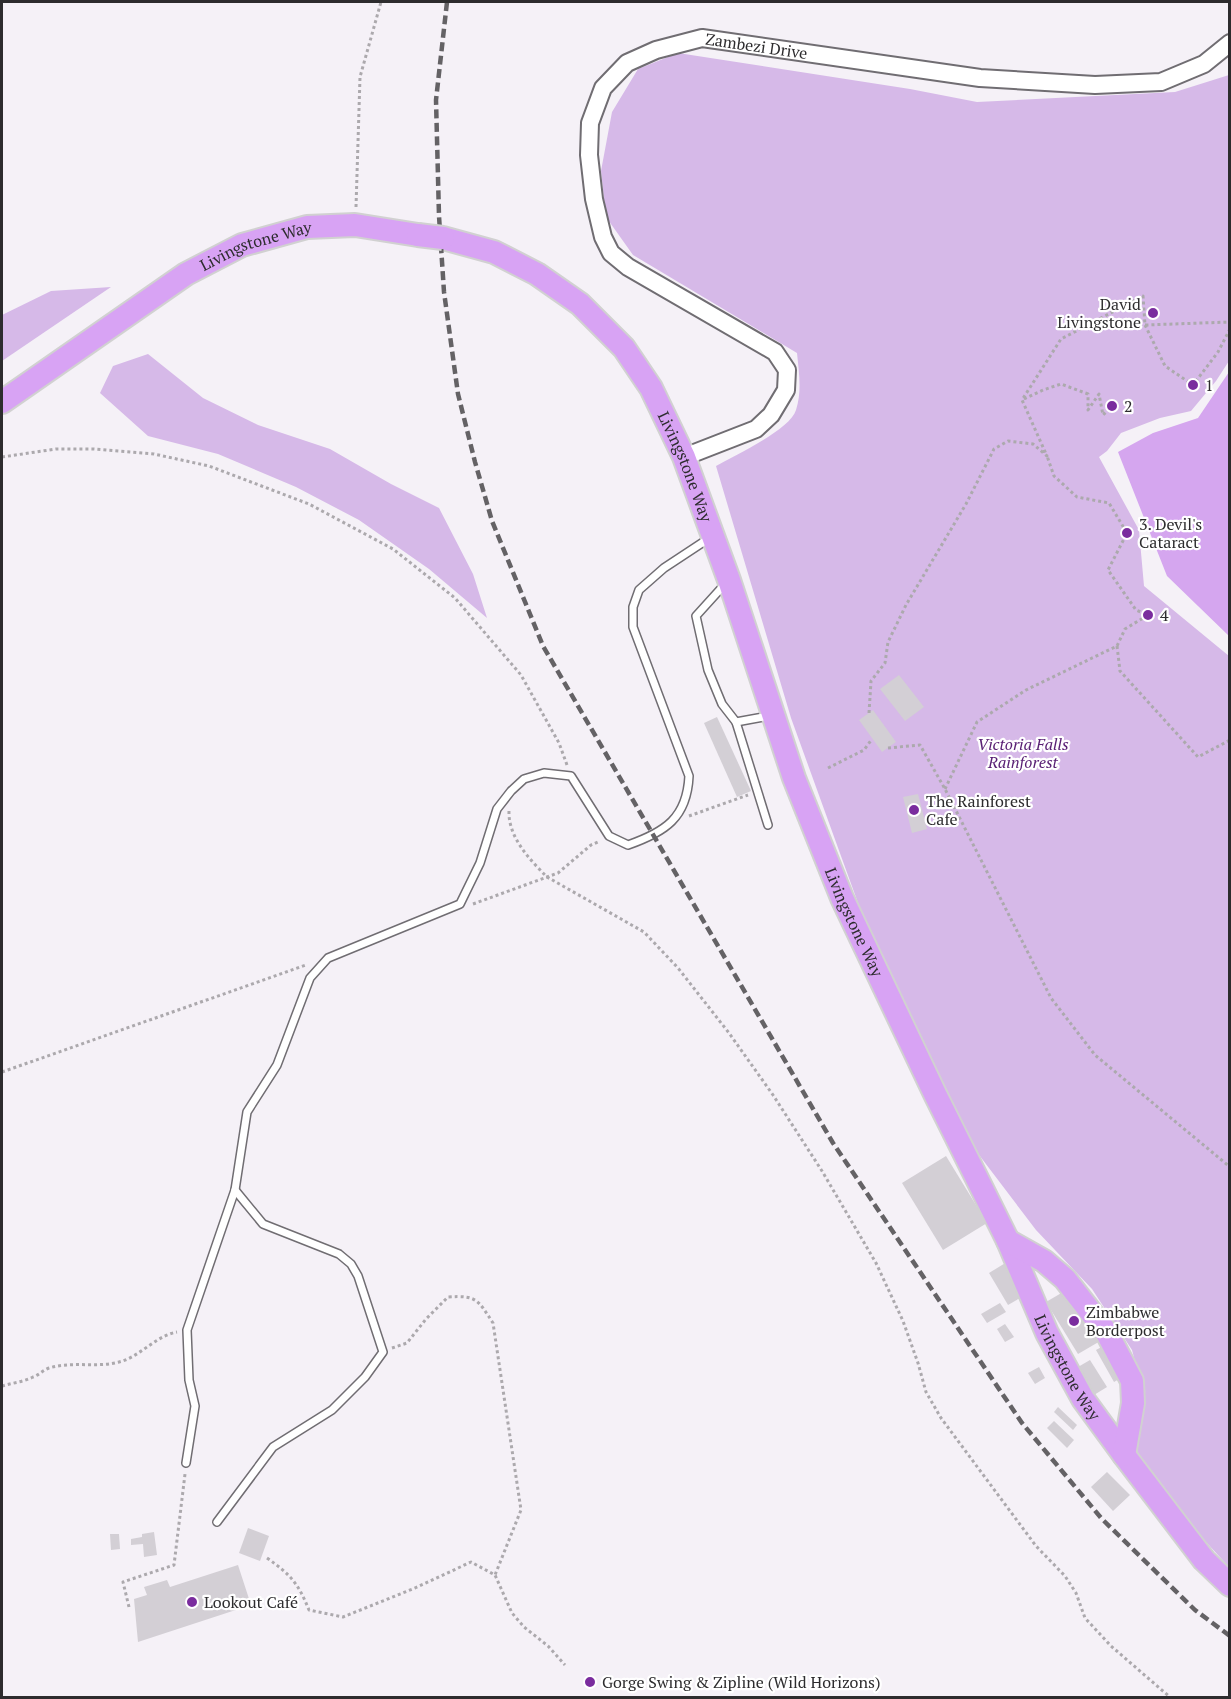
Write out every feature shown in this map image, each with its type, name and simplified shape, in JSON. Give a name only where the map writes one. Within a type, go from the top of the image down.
[{"type":"highway","name":"Livingstone Way","points":[[2,402],[186,274],[242,245],[307,227],[355,225],[443,238],[494,252],[537,274],[580,304],[624,348],[651,388],[684,457],[729,580],[794,778],[842,898],[1008,1241],[1047,1333],[1083,1399],[1204,1560],[1230,1585]]},
{"type":"highway","points":[[1008,1241],[1044,1261],[1065,1279],[1112,1343],[1132,1381],[1133,1403],[1124,1455]]},
{"type":"street","name":"Zambezi Drive","points":[[684,457],[756,429],[771,415],[786,390],[787,370],[775,352],[628,267],[610,253],[603,237],[594,199],[588,155],[590,123],[603,88],[627,63],[656,50],[702,38],[980,78],[1095,85],[1161,82],[1204,64],[1230,44]]},
{"type":"lane","points":[[186,1463],[195,1406],[189,1380],[187,1330],[235,1190],[247,1112],[277,1065],[310,978],[328,958],[460,904],[480,862],[497,809],[524,779],[544,773],[572,776],[609,836],[628,845],[653,836],[668,825],[682,810],[688,793],[689,776],[633,627],[633,608],[639,590],[664,568],[712,536]]},
{"type":"lane","points":[[729,580],[696,616],[708,670],[722,704],[736,722],[768,825]]},
{"type":"lane","points":[[736,722],[774,715]]},
{"type":"lane","points":[[217,1522],[273,1447],[332,1410],[365,1377],[383,1352],[358,1276],[351,1264],[339,1254],[262,1224],[235,1190]]},
{"type":"path","points":[[355,225],[360,77],[381,2]]},
{"type":"path","points":[[1022,400],[1061,339],[1143,296],[1145,325],[1165,366],[1193,385],[1218,352],[1230,329]]},
{"type":"path","points":[[1090,324],[1230,322]]},
{"type":"path","points":[[1022,400],[1061,384],[1088,394],[1088,410],[1100,394],[1103,416],[1112,406]]},
{"type":"path","points":[[1022,400],[1054,476],[1077,497],[1109,503],[1127,533],[1108,570],[1136,610],[1148,615],[1125,629],[1117,646],[1120,671],[1198,757],[1230,740]]},
{"type":"path","points":[[869,713],[871,681],[885,663],[888,642],[906,605],[966,504],[994,449],[1008,441],[1033,444],[1047,456]]},
{"type":"path","points":[[2,457],[56,449],[93,449],[154,454],[209,466],[309,504],[393,549],[455,598],[521,675],[559,743],[572,776]]},
{"type":"path","points":[[945,789],[977,722],[1026,690],[1117,646]]},
{"type":"path","points":[[828,768],[864,750],[873,739]]},
{"type":"path","points":[[888,747],[920,745],[945,789],[1051,998],[1095,1055],[1230,1167]]},
{"type":"path","points":[[511,791],[509,821],[519,844],[547,877],[644,932],[678,968],[729,1033],[773,1095],[876,1263],[903,1321],[926,1392],[941,1418],[1036,1546],[1065,1576],[1076,1593],[1085,1618],[1111,1646],[1171,1698]]},
{"type":"path","points":[[668,825],[759,791]]},
{"type":"path","points":[[460,904],[473,904],[558,873],[591,845],[609,836]]},
{"type":"path","points":[[2,1072],[328,958]]},
{"type":"path","points":[[383,1352],[407,1343],[448,1297],[468,1296],[481,1304],[494,1323],[521,1510],[495,1575]]},
{"type":"path","points":[[2,1386],[33,1378],[49,1368],[120,1362],[133,1357],[169,1334],[187,1330]]},
{"type":"path","points":[[129,1607],[123,1582],[174,1564],[186,1463]]},
{"type":"path","points":[[267,1558],[286,1571],[299,1587],[309,1610],[343,1617],[471,1562],[495,1575],[512,1613],[565,1665]]},
{"type":"green space","name":"Victoria Falls Rainforest","points":[[678,53],[910,89],[977,102],[1175,92],[1229,75],[1229,361],[1191,411],[1160,418],[1121,433],[1107,451],[1099,457],[1139,530],[1144,586],[1229,656],[1229,1567],[1194,1529],[1136,1455],[1144,1396],[1132,1350],[1092,1289],[1036,1230],[973,1147],[862,914],[791,718],[716,466],[773,434],[792,418],[799,396],[797,353],[633,255],[606,217],[601,171],[612,112],[638,69]]},
{"type":"green space","points":[[111,287],[2,361],[2,315],[51,291]]},
{"type":"green space","points":[[148,354],[203,398],[258,425],[330,449],[439,508],[473,574],[487,618],[429,569],[359,520],[296,487],[218,454],[148,436],[100,393],[113,366]]},
{"type":"shaded area","points":[[1229,372],[1229,636],[1167,576],[1118,452],[1153,433],[1198,418]]},
{"type":"building","points":[[899,675],[924,707],[905,721],[880,689]]},
{"type":"building","points":[[873,710],[896,742],[882,752],[859,720]]},
{"type":"building","points":[[717,717],[751,791],[737,797],[704,723]]},
{"type":"building","points":[[918,794],[927,829],[912,833],[903,797]]},
{"type":"building","points":[[946,1156],[987,1223],[943,1250],[902,1183]]},
{"type":"building","points":[[1007,1262],[1027,1294],[1008,1305],[989,1273]]},
{"type":"building","name":"Zimbabwe Borderpost","points":[[1070,1288],[1102,1340],[1078,1354],[1046,1302]]},
{"type":"building","points":[[1000,1303],[1006,1312],[987,1323],[981,1314]]},
{"type":"building","points":[[1005,1324],[1014,1337],[1005,1342],[997,1329]]},
{"type":"building","points":[[1107,1344],[1126,1375],[1114,1382],[1096,1350]]},
{"type":"building","points":[[1090,1360],[1107,1387],[1094,1395],[1078,1367]]},
{"type":"building","points":[[1039,1367],[1045,1378],[1035,1384],[1028,1373]]},
{"type":"building","points":[[1058,1407],[1077,1425],[1073,1430],[1054,1412]]},
{"type":"building","points":[[1054,1421],[1074,1440],[1067,1448],[1047,1428]]},
{"type":"building","points":[[1107,1472],[1130,1495],[1113,1511],[1091,1487]]},
{"type":"building","points":[[248,1528],[269,1536],[260,1561],[239,1553]]},
{"type":"building","points":[[154,1532],[157,1555],[144,1557],[143,1544],[131,1545],[131,1539]]},
{"type":"building","points":[[110,1534],[119,1534],[120,1549],[111,1550]]},
{"type":"building","name":"Lookout Café","points":[[238,1565],[251,1605],[138,1642],[134,1599],[147,1595],[144,1587],[167,1580],[170,1587]]},
{"type":"railway","points":[[447,2],[436,100],[439,216],[444,292],[458,394],[492,521],[543,646],[833,1143],[1022,1423],[1102,1519],[1195,1610],[1230,1636]]},
{"type":"place","name":"David Livingstone","points":[[1153,313]]},
{"type":"place","name":"1","points":[[1193,385]]},
{"type":"place","name":"2","points":[[1112,406]]},
{"type":"place","name":"3. Devil's Cataract","points":[[1127,533]]},
{"type":"place","name":"4","points":[[1148,615]]},
{"type":"place","name":"The Rainforest Cafe","points":[[914,810]]},
{"type":"place","name":"Zimbabwe Borderpost","points":[[1074,1321]]},
{"type":"place","name":"Lookout Café","points":[[192,1602]]},
{"type":"place","name":"Gorge Swing & Zipline (Wild Horizons)","points":[[590,1682]]}]
